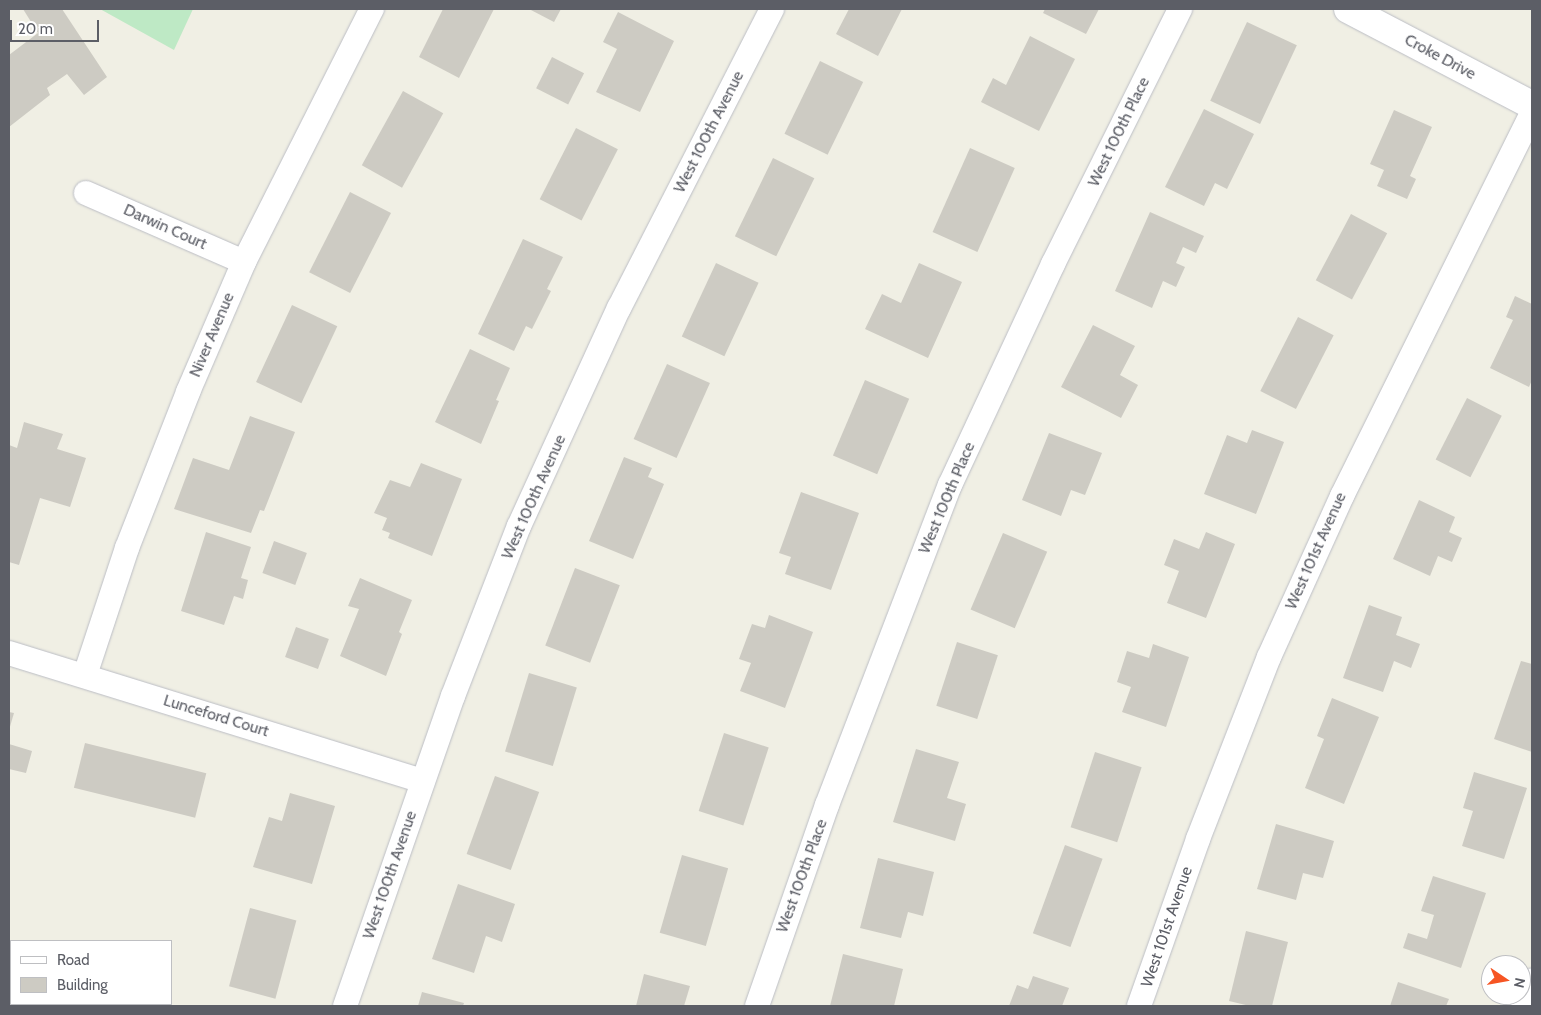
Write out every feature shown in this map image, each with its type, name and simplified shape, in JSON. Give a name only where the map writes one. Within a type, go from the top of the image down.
[{"type":"street","name":"Niver Avenue","points":[[85,675],[126,548],[188,392],[244,262],[372,9]]},
{"type":"street","name":"West 100th Avenue","points":[[345,1006],[453,696],[519,526],[619,308],[772,9]]},
{"type":"street","name":"West 100th Place","points":[[757,1006],[827,806],[950,486],[1053,264],[1180,9]]},
{"type":"street","name":"Croke Drive","points":[[1348,9],[1532,105]]},
{"type":"street","name":"West 101st Avenue","points":[[1139,1006],[1198,839],[1269,657],[1342,496],[1532,113]]},
{"type":"street","name":"Darwin Court","points":[[86,193],[244,262]]},
{"type":"street","name":"Lunceford Court","points":[[9,653],[423,781]]},
{"type":"street","points":[[1523,1006],[1532,981]]},
{"type":"green space","points":[[100,9],[193,9],[174,50]]},
{"type":"building","points":[[23,9],[62,9],[107,77],[84,95],[67,74],[47,88],[50,95],[9,127],[9,55],[38,33]]},
{"type":"building","points":[[443,9],[494,9],[459,78],[419,57]]},
{"type":"building","points":[[529,9],[561,9],[554,22]]},
{"type":"building","points":[[849,9],[902,9],[878,56],[836,34]]},
{"type":"building","points":[[1045,9],[1099,9],[1086,34],[1043,13]]},
{"type":"building","points":[[618,12],[674,41],[640,112],[596,92],[617,49],[603,42]]},
{"type":"building","points":[[1247,22],[1297,45],[1260,124],[1210,101]]},
{"type":"building","points":[[1030,36],[1075,59],[1039,131],[981,102],[993,78],[1006,85]]},
{"type":"building","points":[[552,57],[584,73],[568,105],[536,88]]},
{"type":"building","points":[[820,61],[863,82],[828,155],[784,134]]},
{"type":"building","points":[[403,91],[443,113],[402,188],[362,165]]},
{"type":"building","points":[[1204,109],[1254,134],[1227,189],[1215,183],[1204,206],[1165,187]]},
{"type":"building","points":[[1394,110],[1432,127],[1410,176],[1416,179],[1407,199],[1377,186],[1384,170],[1370,164]]},
{"type":"building","points":[[576,128],[618,149],[582,221],[540,199]]},
{"type":"building","points":[[970,148],[1015,168],[977,252],[933,232]]},
{"type":"building","points":[[773,158],[814,178],[776,256],[735,236]]},
{"type":"building","points":[[350,192],[391,213],[350,293],[309,272]]},
{"type":"building","points":[[1150,212],[1204,236],[1196,253],[1183,247],[1176,263],[1185,267],[1176,287],[1163,281],[1152,308],[1115,291]]},
{"type":"building","points":[[1351,214],[1387,233],[1352,299],[1316,280]]},
{"type":"building","points":[[523,239],[563,257],[547,289],[551,291],[532,329],[526,326],[514,351],[478,334]]},
{"type":"building","points":[[716,263],[759,283],[724,356],[682,336]]},
{"type":"building","points":[[919,263],[962,282],[928,358],[865,329],[882,294],[901,303]]},
{"type":"building","points":[[1515,296],[1532,304],[1532,380],[1529,387],[1490,368],[1513,320],[1506,317]]},
{"type":"building","points":[[292,305],[337,326],[301,403],[256,382]]},
{"type":"building","points":[[1298,317],[1334,335],[1296,409],[1260,391]]},
{"type":"building","points":[[1093,325],[1135,346],[1120,375],[1138,385],[1121,418],[1061,387]]},
{"type":"building","points":[[470,349],[510,368],[496,400],[499,401],[481,444],[435,422]]},
{"type":"building","points":[[667,364],[710,383],[677,458],[634,439]]},
{"type":"building","points":[[865,380],[909,399],[877,474],[833,455]]},
{"type":"building","points":[[1467,398],[1502,416],[1470,477],[1436,459]]},
{"type":"building","points":[[250,416],[295,432],[264,511],[260,510],[251,533],[174,509],[193,458],[229,470]]},
{"type":"building","points":[[24,422],[63,434],[57,449],[86,458],[70,507],[40,498],[19,565],[9,562],[9,445],[17,448]]},
{"type":"building","points":[[1252,430],[1284,442],[1256,514],[1204,494],[1227,435],[1247,443]]},
{"type":"building","points":[[1049,433],[1102,453],[1085,495],[1071,490],[1061,516],[1022,500]]},
{"type":"building","points":[[624,457],[652,468],[648,477],[664,484],[633,559],[589,541]]},
{"type":"building","points":[[421,463],[462,479],[432,556],[388,538],[390,533],[382,530],[387,518],[374,513],[390,480],[410,487]]},
{"type":"building","points":[[801,492],[859,513],[831,590],[785,574],[791,557],[779,553]]},
{"type":"building","points":[[1419,500],[1455,517],[1449,532],[1462,538],[1452,562],[1438,556],[1430,576],[1393,559]]},
{"type":"building","points":[[206,532],[251,547],[241,578],[248,580],[243,599],[234,596],[224,625],[181,611]]},
{"type":"building","points":[[1206,532],[1235,544],[1206,618],[1167,603],[1179,571],[1164,565],[1174,539],[1199,549]]},
{"type":"building","points":[[1003,533],[1047,552],[1015,628],[971,609]]},
{"type":"building","points":[[274,541],[307,553],[295,585],[262,573]]},
{"type":"building","points":[[575,568],[620,585],[590,663],[545,645]]},
{"type":"building","points":[[360,578],[412,600],[399,632],[402,634],[386,676],[340,656],[359,609],[348,606]]},
{"type":"building","points":[[1369,605],[1402,617],[1396,635],[1420,644],[1411,668],[1394,661],[1383,692],[1343,678]]},
{"type":"building","points":[[769,615],[813,632],[785,708],[740,691],[751,663],[739,659],[752,624],[765,628]]},
{"type":"building","points":[[296,627],[329,639],[318,669],[285,657]]},
{"type":"building","points":[[957,642],[998,655],[977,719],[936,706]]},
{"type":"building","points":[[1153,644],[1189,657],[1166,727],[1122,712],[1131,687],[1117,682],[1127,651],[1149,658]]},
{"type":"building","points":[[1521,661],[1532,664],[1532,752],[1494,739]]},
{"type":"building","points":[[529,673],[577,688],[553,766],[505,751]]},
{"type":"building","points":[[1332,698],[1379,717],[1344,804],[1305,788],[1324,739],[1317,736]]},
{"type":"building","points":[[9,712],[14,713],[9,730]]},
{"type":"building","points":[[724,733],[769,748],[743,826],[699,811]]},
{"type":"building","points":[[85,743],[206,773],[195,818],[74,788]]},
{"type":"building","points":[[9,744],[32,751],[26,773],[9,769]]},
{"type":"building","points":[[916,749],[959,762],[947,798],[966,804],[955,841],[893,822]]},
{"type":"building","points":[[1095,752],[1142,767],[1117,842],[1071,827]]},
{"type":"building","points":[[1474,772],[1527,788],[1504,859],[1462,846],[1473,811],[1463,808]]},
{"type":"building","points":[[495,776],[539,792],[511,870],[467,854]]},
{"type":"building","points":[[290,793],[335,806],[312,884],[253,867],[269,817],[282,821]]},
{"type":"building","points":[[1276,824],[1334,841],[1323,878],[1303,873],[1296,900],[1257,889]]},
{"type":"building","points":[[1065,845],[1103,859],[1070,947],[1033,933]]},
{"type":"building","points":[[682,855],[728,868],[706,946],[660,933]]},
{"type":"building","points":[[878,858],[934,872],[923,916],[908,912],[901,938],[860,928]]},
{"type":"building","points":[[1433,876],[1486,893],[1461,968],[1403,948],[1408,933],[1427,939],[1434,915],[1421,911]]},
{"type":"building","points":[[458,884],[515,904],[502,942],[486,936],[474,973],[432,959]]},
{"type":"building","points":[[250,908],[296,920],[275,999],[229,986]]},
{"type":"building","points":[[1246,931],[1288,942],[1272,1006],[1250,1006],[1229,1001]]},
{"type":"building","points":[[843,954],[903,969],[894,1006],[830,1006]]},
{"type":"building","points":[[644,974],[690,986],[684,1006],[636,1006]]},
{"type":"building","points":[[1033,976],[1069,988],[1062,1006],[1009,1006],[1017,985],[1028,989]]},
{"type":"building","points":[[1398,982],[1449,999],[1446,1006],[1390,1006]]},
{"type":"building","points":[[422,992],[464,1003],[463,1006],[418,1006]]}]
